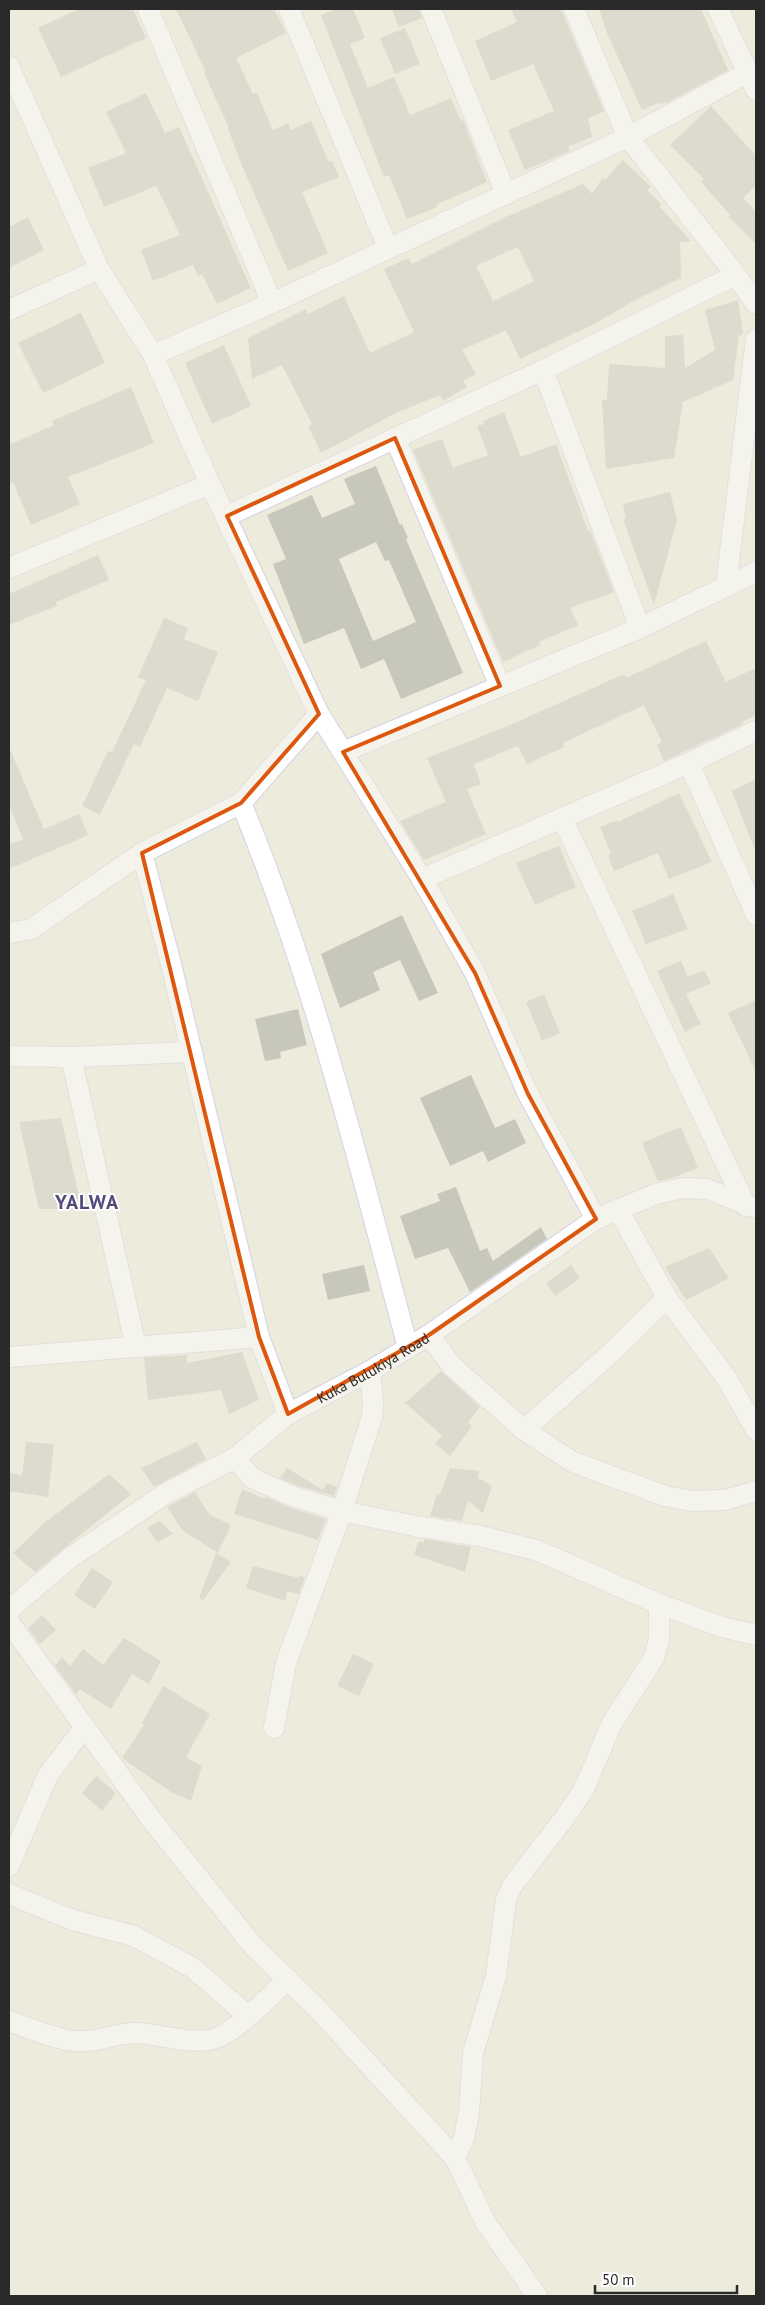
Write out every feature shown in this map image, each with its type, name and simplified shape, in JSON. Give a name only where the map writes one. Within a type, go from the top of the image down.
[{"type":"street","points":[[148,9],[272,303]]},
{"type":"street","points":[[289,9],[388,248]]},
{"type":"street","points":[[431,9],[506,194]]},
{"type":"street","points":[[574,9],[628,137],[736,275],[756,304]]},
{"type":"street","points":[[153,355],[272,303],[752,81],[718,9]]},
{"type":"street","points":[[9,66],[99,269],[153,355],[210,484],[227,516],[319,714],[422,879],[475,973],[528,1094],[596,1219]]},
{"type":"street","points":[[9,310],[99,269]]},
{"type":"street","points":[[227,516],[544,370],[736,275]]},
{"type":"street","points":[[726,585],[756,340]]},
{"type":"street","points":[[544,370],[640,628]]},
{"type":"street","points":[[395,438],[500,686]]},
{"type":"street","points":[[9,568],[210,484]]},
{"type":"street","points":[[343,752],[640,628],[756,572]]},
{"type":"street","points":[[9,933],[31,929],[142,853],[241,803],[319,714]]},
{"type":"street","points":[[422,879],[689,763],[756,731]]},
{"type":"street","points":[[689,763],[756,915]]},
{"type":"street","points":[[241,803],[269,870],[292,934],[336,1075],[408,1348]]},
{"type":"street","points":[[562,818],[751,1207]]},
{"type":"street","points":[[142,853],[192,1052],[259,1337],[288,1414]]},
{"type":"street","points":[[9,1056],[71,1057],[192,1052]]},
{"type":"street","points":[[71,1057],[136,1347]]},
{"type":"street","name":"Kuka Bulukiya Road","points":[[10,1609],[70,1558],[165,1494],[235,1458],[288,1414],[370,1371],[429,1335],[596,1219],[656,1194],[683,1188],[707,1189],[751,1207]]},
{"type":"street","points":[[618,1209],[667,1298],[726,1379],[756,1430]]},
{"type":"street","points":[[524,1430],[613,1351],[667,1298]]},
{"type":"street","points":[[429,1335],[452,1366],[524,1430],[573,1462],[665,1496],[692,1501],[725,1500],[756,1491]]},
{"type":"street","points":[[9,1357],[259,1337]]},
{"type":"street","points":[[274,1728],[286,1662],[342,1511],[372,1417],[373,1404],[370,1371]]},
{"type":"street","points":[[235,1458],[252,1478],[292,1496],[342,1511],[415,1526],[480,1536],[539,1551],[659,1604],[722,1627],[756,1635]]},
{"type":"street","points":[[455,2158],[464,2138],[469,2113],[473,2053],[496,1976],[506,1900],[512,1886],[566,1816],[584,1789],[612,1723],[654,1658],[659,1638],[659,1604]]},
{"type":"street","points":[[10,1609],[84,1728],[151,1819],[254,1947],[288,1979],[455,2158],[486,2223],[537,2296]]},
{"type":"street","points":[[9,1866],[48,1775],[84,1728]]},
{"type":"street","points":[[9,1894],[74,1920],[134,1936],[193,1968],[248,2016]]},
{"type":"street","points":[[9,2021],[68,2040],[90,2042],[114,2035],[137,2033],[200,2040],[220,2038],[248,2016],[288,1979]]},
{"type":"highlighted area","points":[[395,438],[500,686],[343,752],[475,973],[528,1094],[596,1219],[429,1335],[288,1414],[259,1337],[142,853],[241,803],[319,714],[227,516]]},
{"type":"building","points":[[79,9],[133,9],[146,38],[61,77],[38,28]]},
{"type":"building","points":[[176,9],[274,9],[286,33],[236,58],[253,94],[257,93],[273,130],[288,123],[291,130],[311,121],[329,162],[332,161],[339,177],[302,192],[328,253],[288,271],[243,168],[229,128],[204,73],[206,72]]},
{"type":"building","points":[[336,9],[353,9],[365,38],[350,44],[368,88],[394,77],[410,115],[451,98],[461,121],[463,120],[487,182],[436,205],[437,207],[407,219],[389,175],[384,177],[321,15]]},
{"type":"building","points":[[392,9],[419,9],[422,18],[399,27]]},
{"type":"building","points":[[511,9],[561,9],[604,111],[588,118],[592,137],[568,147],[570,151],[525,170],[508,130],[554,111],[533,64],[491,81],[475,41],[517,22]]},
{"type":"building","points":[[599,9],[701,9],[728,70],[668,102],[660,104],[660,102],[642,110],[607,33]]},
{"type":"building","points":[[405,28],[420,64],[395,74],[380,38]]},
{"type":"building","points":[[146,93],[165,133],[179,127],[251,288],[217,304],[202,274],[198,276],[193,265],[153,281],[141,250],[180,235],[156,186],[104,207],[88,168],[126,153],[106,112]]},
{"type":"building","points":[[711,106],[756,156],[756,186],[743,198],[756,212],[756,244],[729,217],[730,215],[701,182],[704,179],[670,145]]},
{"type":"building","points":[[623,160],[651,187],[647,190],[691,241],[680,242],[681,278],[633,301],[598,322],[520,359],[506,330],[462,350],[476,374],[463,381],[467,387],[443,401],[440,395],[396,413],[321,453],[308,426],[312,424],[282,365],[252,379],[248,338],[306,309],[308,314],[344,296],[370,353],[414,332],[384,269],[409,258],[412,264],[503,218],[583,184],[592,194],[603,177],[605,180]],"holes":[[[518,247],[534,281],[493,301],[476,266]]]},
{"type":"building","points":[[28,217],[44,250],[9,268],[9,227]]},
{"type":"building","points":[[738,300],[743,334],[739,336],[733,380],[683,402],[674,458],[606,469],[602,400],[607,400],[609,364],[665,368],[665,336],[683,335],[685,368],[715,350],[705,310]]},
{"type":"building","points":[[81,313],[105,363],[43,393],[18,343]]},
{"type":"building","points":[[224,345],[251,406],[212,424],[185,363]]},
{"type":"building","points":[[131,387],[154,443],[68,477],[80,504],[31,525],[13,482],[9,484],[9,445],[54,425],[52,421]]},
{"type":"building","points":[[504,412],[521,457],[556,444],[588,531],[590,530],[614,592],[570,608],[578,625],[539,642],[540,645],[503,662],[413,450],[442,439],[453,468],[488,455],[477,426],[484,424],[483,421]]},
{"type":"building","points":[[376,466],[400,525],[402,524],[408,538],[406,539],[463,673],[401,699],[384,659],[361,669],[344,628],[304,644],[273,564],[286,559],[267,515],[312,495],[322,518],[355,504],[344,479]],"holes":[[[376,542],[385,561],[389,560],[416,622],[373,641],[339,559]]]},
{"type":"building","points":[[670,492],[677,520],[654,605],[623,519],[626,519],[623,504]]},
{"type":"building","points":[[98,555],[109,580],[56,602],[57,606],[9,625],[9,594]]},
{"type":"building","points":[[164,618],[188,628],[184,639],[218,652],[198,701],[167,688],[140,747],[134,744],[100,815],[82,806],[108,751],[112,752],[146,680],[138,677]]},
{"type":"building","points":[[706,641],[726,682],[756,668],[756,715],[742,722],[743,724],[664,761],[657,745],[662,742],[644,705],[563,743],[564,747],[527,764],[518,746],[474,764],[481,784],[467,789],[486,834],[424,860],[400,821],[446,802],[427,758],[508,726],[624,674],[626,678]]},
{"type":"building","points":[[9,747],[44,829],[79,814],[88,835],[9,869],[9,845],[23,839],[9,805]]},
{"type":"building","points":[[756,779],[756,853],[732,791]]},
{"type":"building","points":[[679,793],[712,862],[669,879],[658,853],[614,871],[608,856],[611,854],[600,827],[618,820],[618,822]]},
{"type":"building","points":[[559,846],[576,887],[535,905],[516,863]]},
{"type":"building","points":[[673,894],[688,929],[646,944],[632,911]]},
{"type":"building","points":[[402,915],[438,993],[419,1001],[400,960],[373,972],[380,990],[340,1008],[321,954]]},
{"type":"building","points":[[681,961],[688,977],[704,970],[711,983],[686,994],[701,1024],[685,1032],[657,971]]},
{"type":"building","points":[[544,994],[560,1033],[542,1041],[526,1002]]},
{"type":"building","points":[[756,1000],[756,1072],[728,1013]]},
{"type":"building","points":[[298,1009],[307,1045],[280,1052],[281,1058],[265,1061],[255,1019]]},
{"type":"building","points":[[471,1075],[495,1128],[515,1119],[526,1143],[488,1162],[483,1151],[450,1166],[420,1098]]},
{"type":"building","points":[[61,1118],[82,1209],[39,1209],[19,1122]]},
{"type":"building","points":[[681,1127],[698,1168],[658,1181],[642,1143]]},
{"type":"building","points":[[456,1187],[480,1251],[487,1248],[493,1261],[541,1227],[547,1239],[470,1292],[448,1248],[415,1259],[400,1216],[440,1201],[437,1194]]},
{"type":"building","points":[[709,1248],[729,1278],[686,1300],[665,1267]]},
{"type":"building","points":[[364,1265],[370,1291],[328,1300],[322,1274]]},
{"type":"building","points":[[571,1265],[580,1278],[555,1296],[546,1283]]},
{"type":"building","points":[[242,1352],[259,1400],[229,1414],[221,1390],[148,1400],[144,1358],[187,1355],[187,1363]]},
{"type":"building","points":[[441,1371],[480,1407],[468,1422],[472,1426],[450,1456],[435,1444],[442,1435],[405,1403]]},
{"type":"building","points":[[26,1442],[54,1444],[48,1497],[9,1491],[9,1472],[22,1476]]},
{"type":"building","points":[[197,1442],[206,1459],[154,1487],[141,1468]]},
{"type":"building","points":[[287,1468],[323,1490],[327,1483],[337,1487],[334,1496],[296,1485],[280,1478]]},
{"type":"building","points":[[450,1468],[479,1471],[478,1478],[492,1486],[483,1513],[468,1501],[462,1521],[430,1516],[437,1494],[440,1494]]},
{"type":"building","points":[[109,1474],[131,1494],[35,1572],[13,1553],[44,1523]]},
{"type":"building","points":[[242,1489],[265,1499],[266,1497],[288,1507],[326,1519],[318,1540],[234,1514]]},
{"type":"building","points":[[195,1492],[210,1515],[231,1525],[218,1553],[183,1531],[167,1507]]},
{"type":"building","points":[[160,1521],[173,1534],[157,1542],[147,1528]]},
{"type":"building","points":[[425,1539],[471,1547],[465,1572],[414,1555],[418,1542],[424,1542]]},
{"type":"building","points":[[216,1553],[231,1562],[203,1600],[199,1598]]},
{"type":"building","points":[[253,1566],[299,1578],[299,1576],[305,1577],[299,1594],[287,1591],[285,1601],[246,1588]]},
{"type":"building","points":[[92,1568],[113,1582],[95,1609],[74,1595]]},
{"type":"building","points":[[42,1615],[56,1630],[40,1644],[28,1628]]},
{"type":"building","points":[[124,1638],[161,1661],[149,1684],[132,1674],[111,1709],[80,1689],[76,1694],[55,1666],[62,1657],[70,1666],[83,1649],[103,1665]]},
{"type":"building","points":[[353,1654],[374,1664],[359,1696],[337,1686]]},
{"type":"building","points":[[163,1686],[210,1714],[186,1757],[202,1766],[191,1801],[171,1792],[122,1758],[144,1725],[142,1723]]},
{"type":"building","points":[[96,1776],[116,1793],[102,1811],[82,1793]]},
{"type":"district","name":"YALWA","points":[[87,1202]]}]
